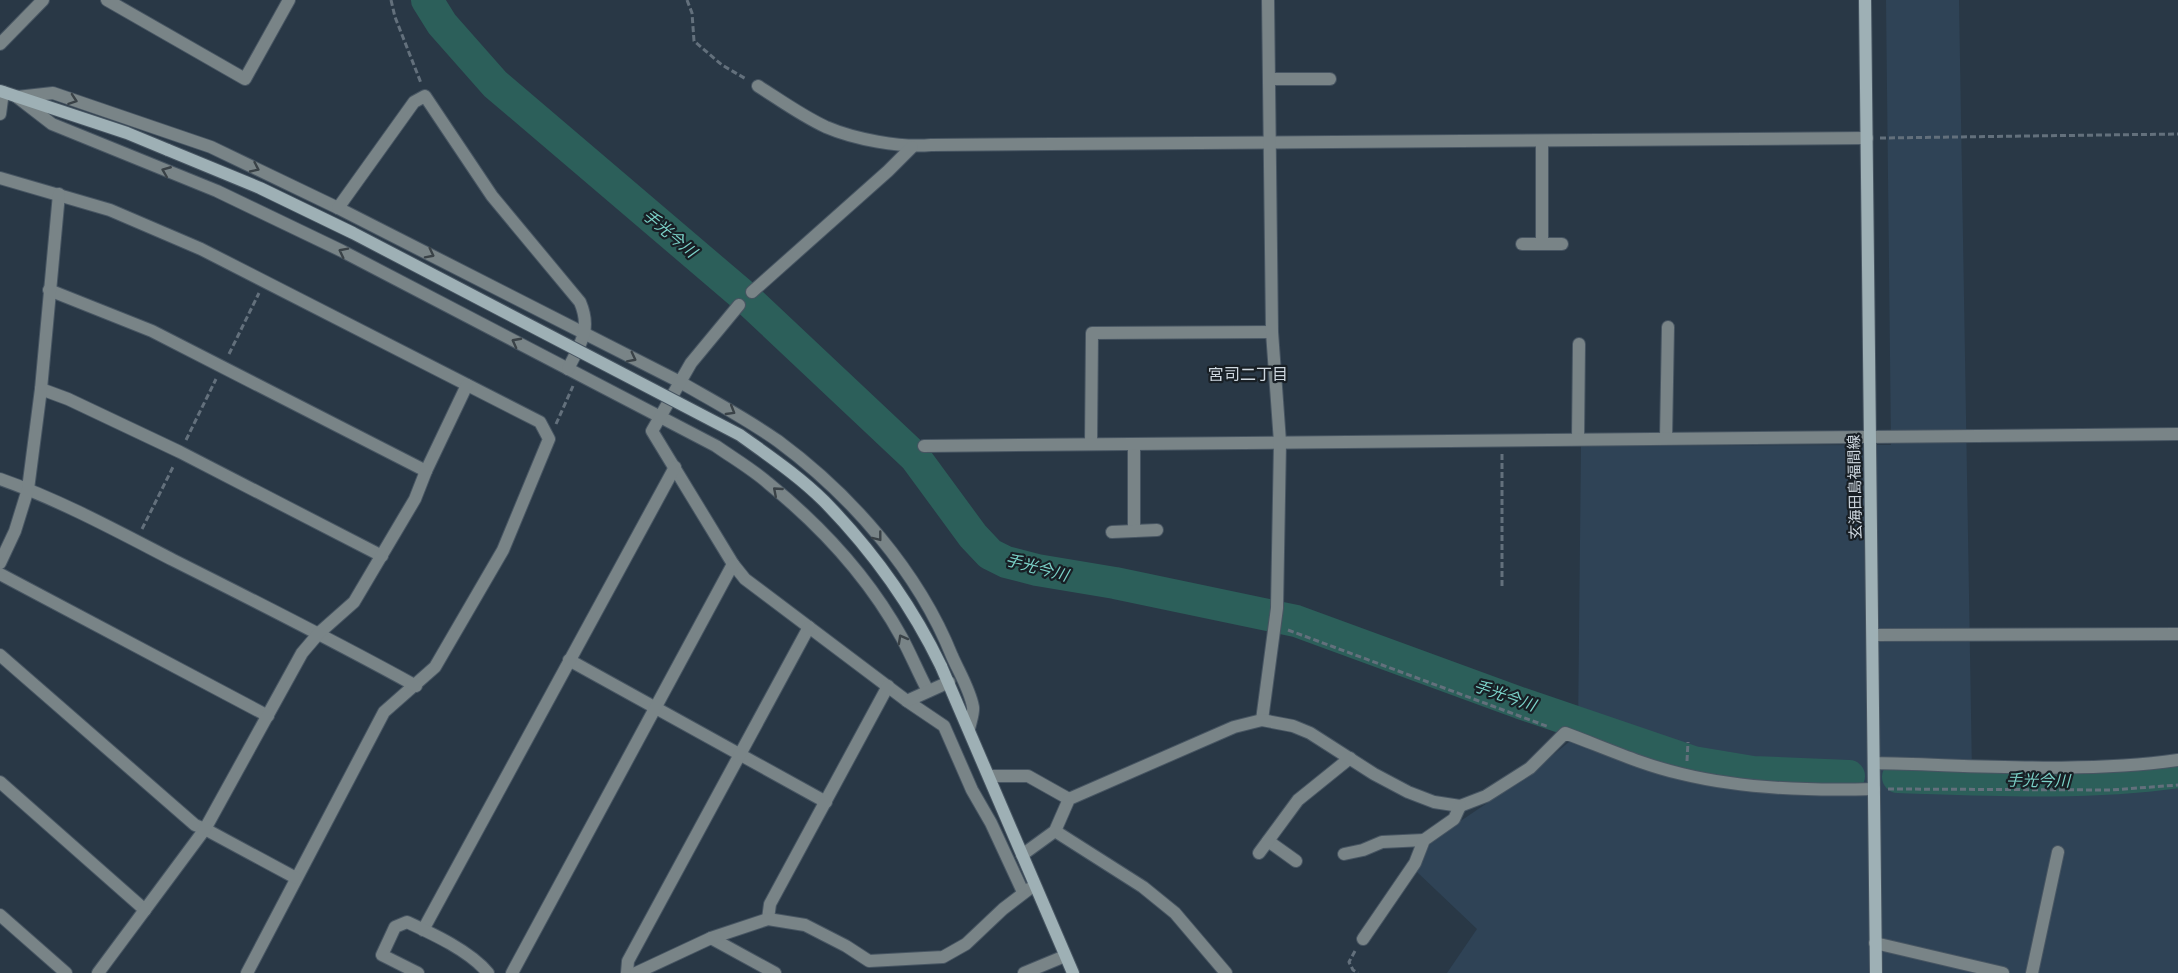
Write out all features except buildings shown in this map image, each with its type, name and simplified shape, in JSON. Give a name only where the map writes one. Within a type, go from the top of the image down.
[{"type":"street","points":[[0,44],[43,0]]},
{"type":"street","points":[[107,0],[245,79],[289,0]]},
{"type":"street","points":[[1262,720],[1276,608],[1280,442],[1272,332],[1268,0]]},
{"type":"street","name":"玄海田島福間線","points":[[1865,0],[1876,973]]},
{"type":"street","points":[[1269,79],[1330,79]]},
{"type":"street","points":[[758,86],[828,128],[912,147],[931,145],[1867,138]]},
{"type":"street","points":[[0,114],[1,92],[127,133],[260,188],[342,228],[740,435],[782,465],[823,500],[870,552],[898,589],[924,632],[949,682],[1073,973]]},
{"type":"street","points":[[16,97],[53,93],[211,147],[338,208],[680,382],[778,441],[819,475],[864,519],[903,568],[940,626],[974,709],[969,729]]},
{"type":"street","points":[[338,208],[414,102],[425,96],[492,195],[580,302],[586,316],[585,333],[573,372]]},
{"type":"street","points":[[16,97],[52,124],[217,191],[342,252],[716,446],[758,475],[815,524],[849,562],[901,637],[928,691]]},
{"type":"street","points":[[1542,141],[1542,244]]},
{"type":"street","points":[[752,292],[912,147]]},
{"type":"street","points":[[0,178],[120,214],[201,249],[540,422],[549,439],[502,550],[435,667],[384,712],[247,973]]},
{"type":"street","points":[[0,563],[15,531],[28,489],[41,389],[59,194]]},
{"type":"street","points":[[1522,244],[1562,244]]},
{"type":"street","points":[[49,290],[152,331],[426,471]]},
{"type":"street","points":[[739,305],[691,363],[652,431],[733,564],[745,579],[907,701],[944,726],[972,790],[991,823],[1023,892]]},
{"type":"street","points":[[1666,438],[1668,327]]},
{"type":"street","points":[[1091,444],[1092,333],[1272,332]]},
{"type":"street","points":[[1578,439],[1580,344]]},
{"type":"street","points":[[98,973],[205,829],[302,653],[354,602],[415,500],[426,471],[467,385]]},
{"type":"street","points":[[41,389],[68,399],[180,452],[382,556]]},
{"type":"street","points":[[924,446],[2178,434]]},
{"type":"street","points":[[1134,445],[1134,531]]},
{"type":"street","points":[[423,930],[675,467]]},
{"type":"street","points":[[0,479],[28,489],[136,541],[320,633],[416,686]]},
{"type":"street","points":[[1112,531],[1157,530]]},
{"type":"street","points":[[512,973],[733,564]]},
{"type":"street","points":[[0,573],[268,716]]},
{"type":"street","points":[[627,973],[628,961],[809,627]]},
{"type":"street","points":[[1873,635],[2178,634]]},
{"type":"street","points":[[0,655],[195,825],[296,878]]},
{"type":"street","points":[[569,660],[826,802]]},
{"type":"street","points":[[907,701],[949,682]]},
{"type":"street","points":[[768,920],[770,904],[888,686]]},
{"type":"street","points":[[1022,855],[1055,831],[1070,799],[1234,727],[1262,720],[1293,726],[1310,733],[1374,774],[1408,792],[1434,802],[1460,806],[1486,796],[1530,768],[1565,733],[1661,769],[1694,777],[1735,784],[1774,787],[1874,789]]},
{"type":"street","points":[[1259,853],[1298,800],[1350,758]]},
{"type":"street","points":[[1874,763],[2062,767],[2109,766],[2178,760]]},
{"type":"street","points":[[989,776],[1028,776],[1070,799]]},
{"type":"street","points":[[0,782],[145,910]]},
{"type":"street","points":[[1344,854],[1363,850],[1382,842],[1424,840],[1454,819],[1460,806]]},
{"type":"street","points":[[1055,831],[1143,887],[1175,913],[1226,973]]},
{"type":"street","points":[[1363,939],[1415,863],[1424,840]]},
{"type":"street","points":[[1268,841],[1296,861]]},
{"type":"street","points":[[2032,973],[2058,852]]},
{"type":"street","points":[[636,973],[711,938],[768,920],[805,926],[846,946],[869,961],[943,957],[966,944],[1023,892],[1035,886]]},
{"type":"street","points":[[1,918],[66,973]]},
{"type":"street","points":[[418,973],[382,955],[395,927],[407,922],[478,961],[488,973]]},
{"type":"street","points":[[711,938],[776,973]]},
{"type":"street","points":[[1875,943],[2003,973]]},
{"type":"street","points":[[1024,973],[1065,956]]},
{"type":"street","points":[[861,973],[869,961]]},
{"type":"path","points":[[391,0],[395,17],[425,96]]},
{"type":"path","points":[[687,0],[692,13],[694,41],[722,65],[758,86]]},
{"type":"path","points":[[1867,138],[2178,134]]},
{"type":"path","points":[[136,541],[265,281]]},
{"type":"path","points":[[549,439],[573,372]]},
{"type":"path","points":[[1502,440],[1502,587]]},
{"type":"path","points":[[1273,624],[1565,733]]},
{"type":"path","points":[[1685,768],[1688,742]]},
{"type":"path","points":[[1874,789],[2111,790],[2178,785]]},
{"type":"path","points":[[1358,973],[1353,970],[1349,962],[1363,939]]},
{"type":"shaded area","points":[[1886,0],[1959,0],[1972,773],[2178,771],[2178,973],[1447,973],[1477,929],[1417,872],[1431,841],[1527,776],[1569,742],[1578,730],[1581,446],[1891,445]]},
{"type":"waterway","name":"手光今川","points":[[427,0],[442,24],[495,84],[745,297],[915,457],[973,536],[990,554],[1006,562],[1037,570],[1115,583],[1296,621],[1520,703],[1693,762],[1753,772],[1849,776]]},
{"type":"waterway","name":"手光今川","points":[[1898,777],[2073,780],[2178,772]]},
{"type":"district","name":"宮司二丁目","points":[[1248,374]]}]
